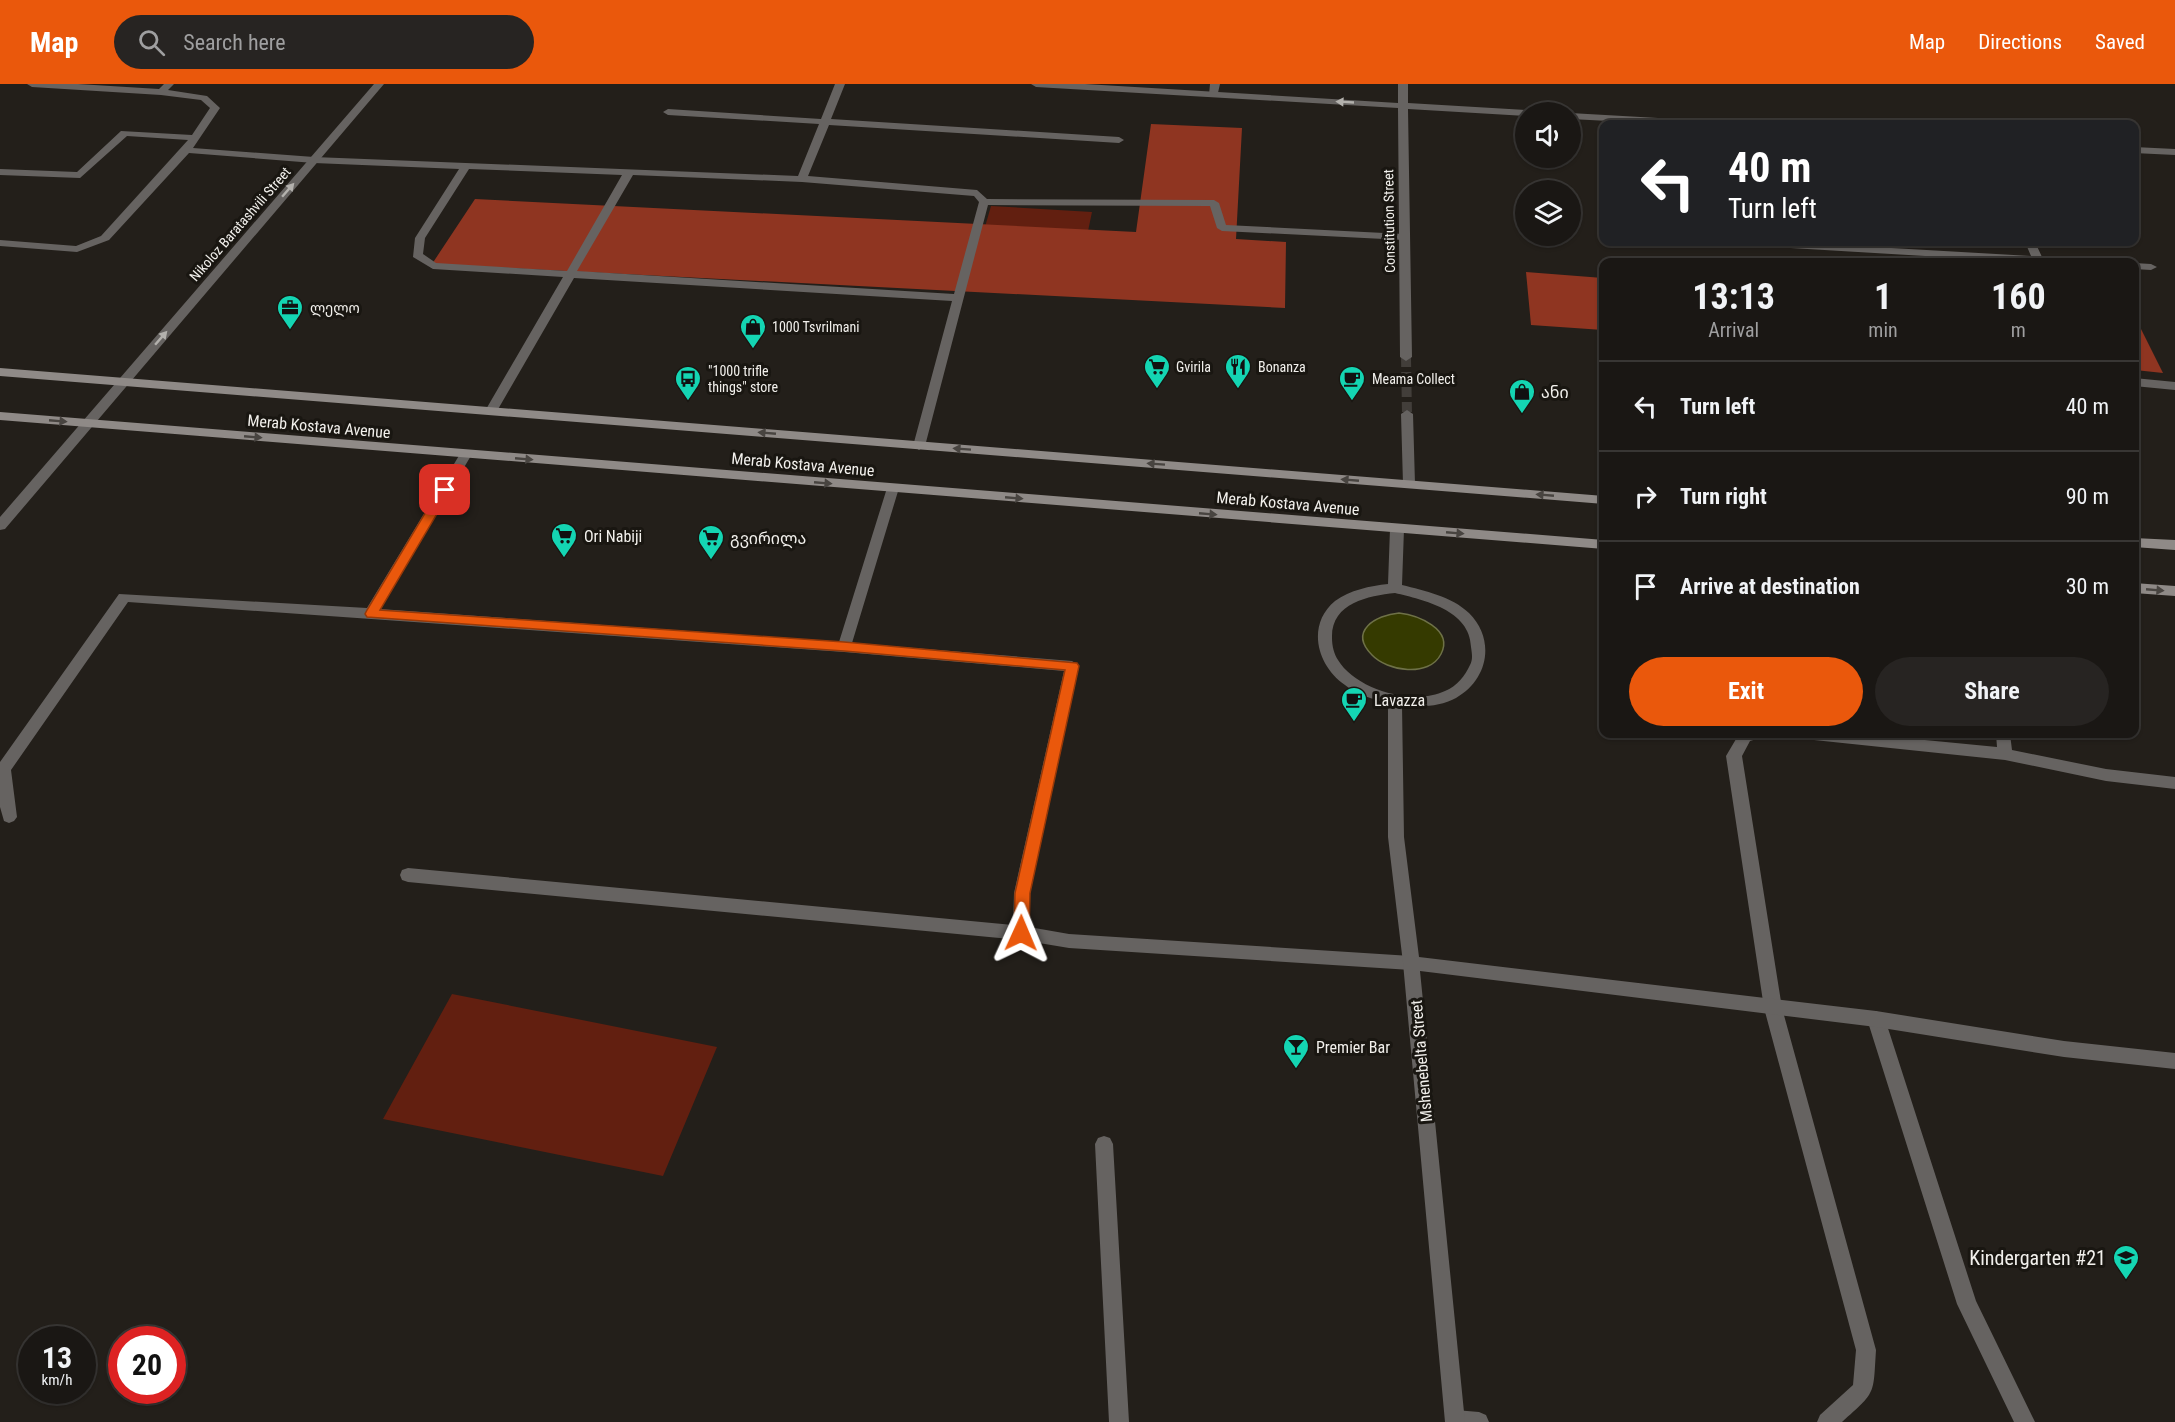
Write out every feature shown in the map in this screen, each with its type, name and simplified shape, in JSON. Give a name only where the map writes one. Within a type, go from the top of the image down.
[{"type":"street","points":[[0,243],[77,249],[105,238],[186,150],[215,108],[204,98],[161,92],[32,84]]},
{"type":"street","points":[[161,92],[169,84]]},
{"type":"street","name":"Nikoloz Baratashvili Street","points":[[0,526],[379,84]]},
{"type":"street","points":[[802,179],[840,84]]},
{"type":"street","points":[[1036,84],[1215,89],[1403,106],[1515,112]]},
{"type":"street","name":"Constitution Street","points":[[1403,84],[1406,357]]},
{"type":"street","points":[[668,112],[1119,140]]},
{"type":"street","points":[[1581,117],[1616,120]]},
{"type":"street","points":[[0,172],[80,175],[125,133],[195,138]]},
{"type":"street","points":[[186,150],[314,160],[802,179],[977,193],[984,202]]},
{"type":"street","points":[[2139,150],[2175,152]]},
{"type":"street","points":[[466,166],[420,238],[417,255],[433,266],[958,298]]},
{"type":"street","points":[[491,411],[630,171]]},
{"type":"street","points":[[984,202],[1214,203],[1222,228],[1404,237]]},
{"type":"street","points":[[919,446],[984,202]]},
{"type":"street","points":[[1808,246],[2005,258]]},
{"type":"street","points":[[2139,266],[2151,267]]},
{"type":"street","name":"Merab Kostava Avenue","points":[[0,372],[1599,500]]},
{"type":"street","points":[[2139,382],[2175,386]]},
{"type":"street","points":[[1407,414],[1409,484]]},
{"type":"street","name":"Merab Kostava Avenue","points":[[0,416],[1599,545]]},
{"type":"street","points":[[371,614],[466,454]]},
{"type":"street","points":[[844,647],[892,488]]},
{"type":"street","points":[[1395,588],[1397,529]]},
{"type":"street","points":[[2139,542],[2175,545]]},
{"type":"street","points":[[1395,588],[1420,592],[1444,601],[1463,614],[1477,631],[1482,650],[1479,668],[1466,684],[1448,696],[1423,702],[1395,700],[1370,693],[1347,681],[1332,664],[1324,646],[1325,628],[1333,611],[1349,599],[1370,591],[1395,588]]},
{"type":"street","points":[[2139,588],[2175,591]]},
{"type":"street","points":[[3,821],[3,769],[124,597],[844,647],[1072,666],[1022,893],[1021,933]]},
{"type":"street","name":"Mshenebelta Street","points":[[1395,700],[1396,837],[1411,963],[1455,1421]]},
{"type":"street","points":[[1744,738],[1734,756],[1773,1008],[1866,1350],[1863,1390],[1827,1422]]},
{"type":"street","points":[[1852,738],[2005,754],[2106,775],[2175,783]]},
{"type":"street","points":[[2003,738],[2005,754]]},
{"type":"street","points":[[408,875],[1021,933],[1070,941],[1411,963],[1876,1019],[2064,1049],[2175,1061]]},
{"type":"street","points":[[1876,1019],[1967,1304],[2025,1422]]},
{"type":"street","points":[[1104,1144],[1119,1422]]},
{"type":"street","points":[[1455,1421],[1479,1422]]},
{"type":"shaded area","points":[[1151,124],[1242,128],[1236,239],[1286,242],[1285,308],[432,264],[475,199],[1136,232]]},
{"type":"shaded area","points":[[991,206],[1092,212],[1076,289],[969,282]]},
{"type":"shaded area","points":[[1526,272],[1599,278],[1599,330],[1531,325]]},
{"type":"shaded area","points":[[2139,325],[2163,373],[2139,370]]},
{"type":"shaded area","points":[[1399,613],[1424,620],[1432,625],[1442,637],[1444,645],[1441,654],[1427,667],[1408,670],[1387,665],[1372,655],[1365,646],[1364,632],[1368,626],[1382,617]]},
{"type":"shaded area","points":[[452,994],[717,1047],[663,1176],[383,1119]]},
{"type":"tunnel","points":[[1406,357],[1407,414]]},
{"type":"place","name":"ლელო","points":[[290,331]]},
{"type":"place","name":"1000 Tsvrilmani","points":[[753,350]]},
{"type":"place","name":"Gvirila","points":[[1157,390]]},
{"type":"place","name":"Bonanza","points":[[1238,390]]},
{"type":"place","name":"\"1000 trifle things\" store","points":[[688,402]]},
{"type":"place","name":"Meama Collect","points":[[1352,402]]},
{"type":"place","name":"ანი","points":[[1522,415]]},
{"type":"place","name":"Ori Nabiji","points":[[564,559]]},
{"type":"place","name":"გვირილა","points":[[711,561]]},
{"type":"place","name":"Lavazza","points":[[1354,723]]},
{"type":"place","name":"Premier Bar","points":[[1296,1070]]},
{"type":"place","name":"Kindergarten #21","points":[[2126,1281]]},
{"type":"route","points":[[445,490],[371,614],[844,647],[1072,666],[1022,893],[1021,933]]}]
